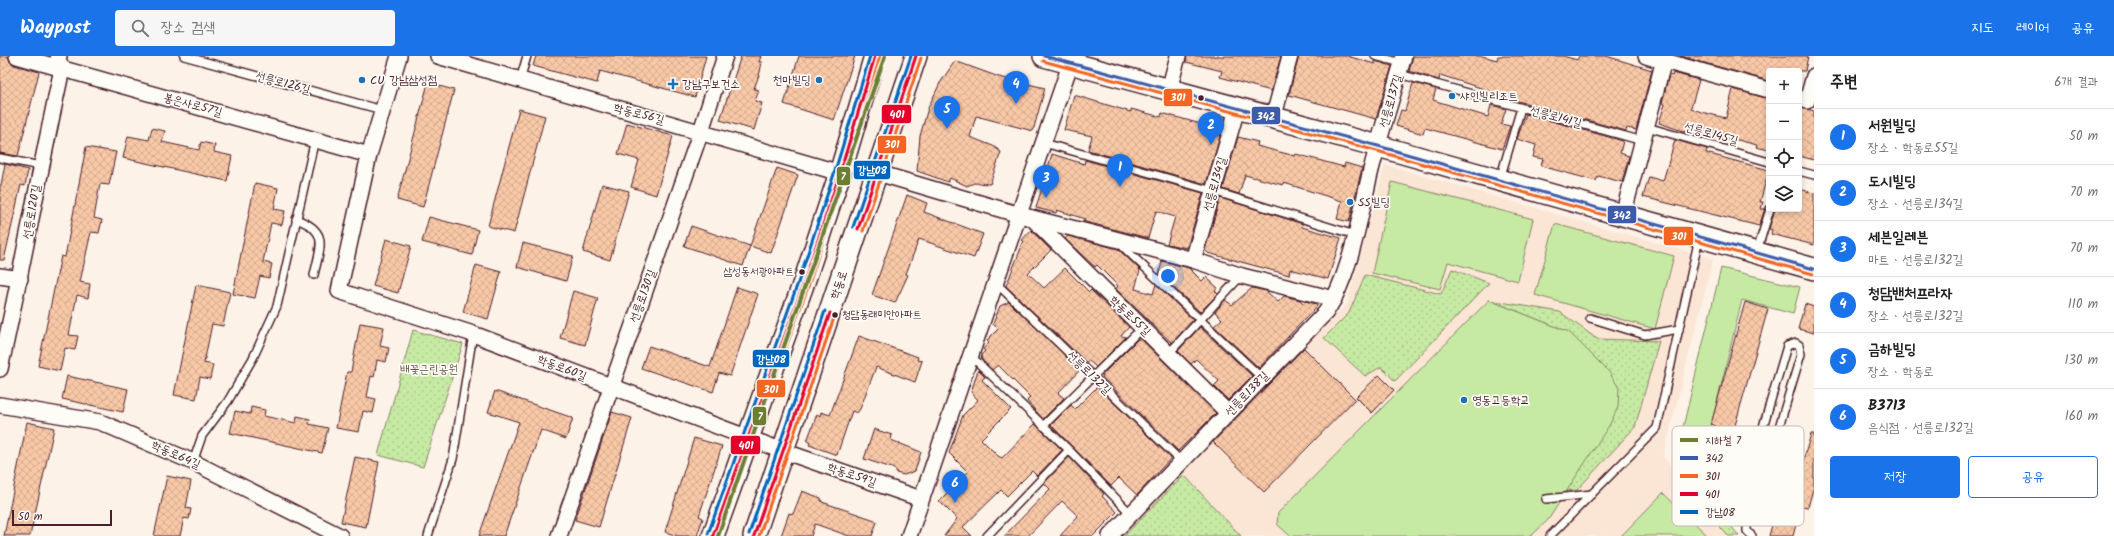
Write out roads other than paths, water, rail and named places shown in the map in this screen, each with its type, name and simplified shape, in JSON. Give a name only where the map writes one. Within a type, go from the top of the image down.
[{"type":"main road","points":[[713,536],[804,282],[840,173],[875,56]]},
{"type":"main road","name":"학동로","points":[[754,536],[878,173],[916,56]]},
{"type":"main road","points":[[1044,56],[1072,60],[1168,90],[1378,146],[1500,182],[1814,269]]},
{"type":"street","name":"봉은사로57길","points":[[17,56],[62,65],[369,154]]},
{"type":"street","points":[[369,154],[399,56]]},
{"type":"street","name":"학동로56길","points":[[438,56],[701,131],[840,173]]},
{"type":"street","name":"선릉로130길","points":[[559,536],[726,56]]},
{"type":"street","points":[[1168,90],[1178,56]]},
{"type":"street","points":[[1274,119],[1290,56]]},
{"type":"street","points":[[1646,56],[1665,59],[1766,89]]},
{"type":"street","points":[[1623,215],[1665,59]]},
{"type":"street","points":[[913,534],[921,499],[996,283],[1026,217],[1044,143],[1072,60]]},
{"type":"street","name":"선릉로137길","points":[[1378,146],[1402,64]]},
{"type":"street","name":"선릉로120길","points":[[0,370],[20,280],[40,166],[62,65]]},
{"type":"street","points":[[1807,101],[1814,76]]},
{"type":"street","name":"선릉로134길","points":[[1193,260],[1237,109]]},
{"type":"street","name":"선릉로138길","points":[[1110,536],[1326,312],[1334,299],[1355,235],[1378,146]]},
{"type":"street","name":"학동로60길","points":[[369,154],[339,292],[473,334],[610,387],[783,451]]},
{"type":"street","name":"학동로55길","points":[[878,173],[1026,217],[1115,239],[1193,260],[1242,276],[1334,299]]},
{"type":"street","name":"학동로55길","points":[[1026,217],[1169,353],[1228,413]]},
{"type":"street","points":[[0,276],[20,280]]},
{"type":"street","name":"학동로64길","points":[[0,405],[100,422],[193,462],[340,536]]},
{"type":"street","name":"학동로59길","points":[[783,451],[921,499]]},
{"type":"lane","name":"선릉로126길","points":[[184,56],[382,110]]},
{"type":"lane","points":[[520,80],[527,56]]},
{"type":"lane","name":"선릉로141길","points":[[1375,56],[1402,64],[1521,108],[1645,134]]},
{"type":"lane","points":[[1500,182],[1521,108]]},
{"type":"lane","name":"선릉로145길","points":[[1645,134],[1766,161]]},
{"type":"lane","points":[[193,462],[202,436],[228,401],[253,358],[277,306],[315,138]]},
{"type":"lane","points":[[1044,143],[1355,235]]},
{"type":"lane","points":[[0,158],[40,166]]},
{"type":"lane","points":[[1802,172],[1814,175]]},
{"type":"lane","points":[[1756,253],[1769,212]]},
{"type":"lane","points":[[296,219],[309,224],[317,231],[322,241],[314,275]]},
{"type":"lane","points":[[1550,536],[1657,428],[1699,238]]},
{"type":"lane","name":"학동로55길","points":[[1115,239],[1262,378]]},
{"type":"lane","points":[[1169,353],[1242,276]]},
{"type":"lane","name":"선릉로132길","points":[[996,283],[1182,462]]},
{"type":"lane","points":[[1590,318],[1645,335],[1679,328]]},
{"type":"lane","points":[[1044,426],[1142,328]]},
{"type":"lane","points":[[428,536],[453,459],[473,334]]},
{"type":"lane","points":[[1763,426],[1787,346],[1796,343],[1799,345],[1801,354],[1779,426]]},
{"type":"lane","points":[[971,356],[1069,450],[1131,514]]},
{"type":"lane","points":[[987,536],[1069,450]]},
{"type":"lane","points":[[1546,499],[1592,494]]},
{"type":"lane","points":[[1747,526],[1747,531],[1752,536]]},
{"type":"metro line","name":"7","points":[[718,536],[885,56]]},
{"type":"place","name":"CU 강남삼성점","points":[[362,80]]},
{"type":"place","name":"천마빌딩","points":[[819,80]]},
{"type":"place","name":"강남구보건소","points":[[673,84]]},
{"type":"place","name":"샤인빌리조트","points":[[1452,96]]},
{"type":"place","name":"청담밴처프라자","points":[[1016,104]]},
{"type":"place","name":"금하빌딩","points":[[947,129]]},
{"type":"place","name":"도시빌딩","points":[[1211,145]]},
{"type":"place","name":"서원빌딩","points":[[1120,187]]},
{"type":"place","name":"세븐일레븐","points":[[1046,198]]},
{"type":"place","name":"SS빌딩","points":[[1350,202]]},
{"type":"place","name":"삼성동서광아파트","points":[[802,272]]},
{"type":"place","name":"청담동래미안아파트","points":[[835,315]]},
{"type":"place","name":"영동고등학교","points":[[1464,400]]},
{"type":"place","name":"B3713","points":[[955,503]]},
{"type":"park label","name":"배꽃근린공원","points":[[429,369]]}]
